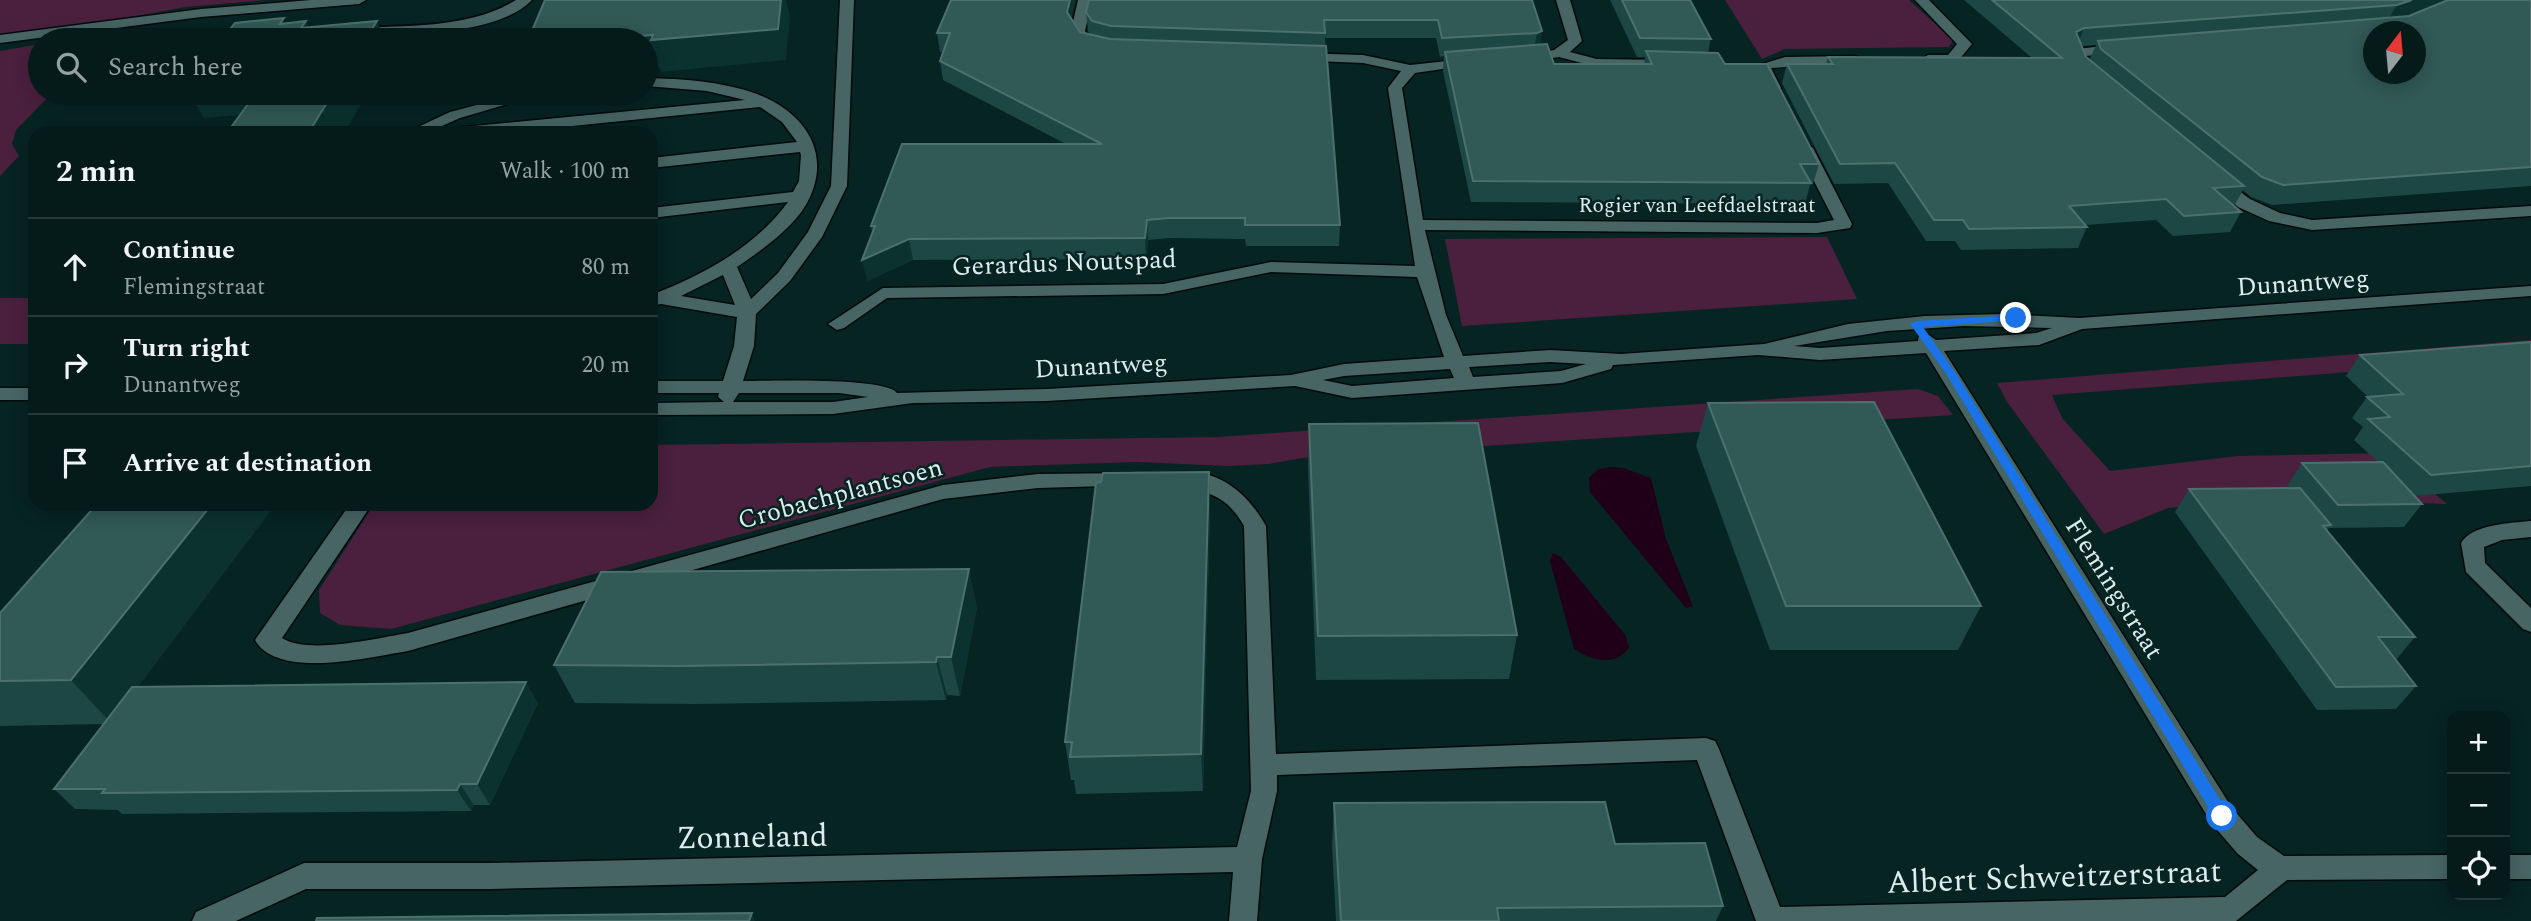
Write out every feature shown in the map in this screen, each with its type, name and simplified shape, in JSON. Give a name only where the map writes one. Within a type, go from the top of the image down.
[{"type":"street","points":[[81,28],[201,13],[359,0]]},
{"type":"street","points":[[398,28],[461,23],[498,16],[525,0]]},
{"type":"street","points":[[747,313],[784,277],[816,233],[839,186],[847,0]]},
{"type":"street","points":[[1085,0],[1078,30],[1087,45],[1112,51]]},
{"type":"street","points":[[1559,53],[1575,41],[1563,0]]},
{"type":"street","points":[[1910,60],[1952,59],[1965,44],[1922,0]]},
{"type":"street","points":[[0,38],[28,35]]},
{"type":"street","points":[[2095,79],[2085,71],[2077,53],[2134,47]]},
{"type":"street","points":[[1280,56],[1363,59],[1410,69],[1455,61],[1498,60],[1559,53],[1597,63],[1680,65]]},
{"type":"street","points":[[1782,103],[1756,66],[1785,61],[1868,60]]},
{"type":"street","points":[[1410,69],[1395,88],[1415,225],[1455,362],[1467,384]]},
{"type":"street","points":[[658,83],[707,86],[765,104],[793,122],[808,146],[811,170],[802,196],[775,231],[728,265],[658,299]]},
{"type":"street","points":[[529,126],[765,104]]},
{"type":"street","points":[[429,126],[455,115],[493,105]]},
{"type":"street","name":"Rogier van Leefdaelstraat","points":[[1415,225],[1817,228],[1844,224],[1794,127]]},
{"type":"street","points":[[658,162],[808,146]]},
{"type":"street","points":[[2199,166],[2244,203],[2275,217],[2312,225],[2531,211]]},
{"type":"street","points":[[658,212],[802,196]]},
{"type":"street","points":[[723,409],[744,346],[747,313],[728,265]]},
{"type":"street","name":"Gerardus Noutspad","points":[[837,324],[883,293],[1163,289],[1271,268],[1427,272]]},
{"type":"street","name":"Dunantweg","points":[[1758,349],[1815,334],[1916,324],[2016,318],[2079,324],[2531,291]]},
{"type":"street","points":[[658,300],[747,313]]},
{"type":"street","name":"Flemingstraat","points":[[1916,324],[2222,816],[2251,851],[2280,868]]},
{"type":"street","name":"Dunantweg","points":[[658,409],[833,408],[913,397],[1047,395],[1291,381],[1343,370],[1550,356],[1621,360],[1758,349],[1820,354],[2039,338],[2079,324]]},
{"type":"street","name":"Dunantweg","points":[[1291,381],[1352,391],[1467,384],[1562,377],[1621,360]]},
{"type":"street","name":"Dunantweg","points":[[658,387],[839,387],[913,397]]},
{"type":"street","points":[[0,394],[28,394]]},
{"type":"street","name":"Crobachplantsoen","points":[[356,511],[267,640],[285,652],[338,653],[408,642],[943,492],[1038,481],[1187,480],[1224,489],[1243,502],[1255,526],[1264,790],[1248,859]]},
{"type":"street","points":[[2531,529],[2499,532],[2472,543],[2474,566],[2531,623]]},
{"type":"street","points":[[1263,765],[1706,749],[1771,920]]},
{"type":"street","points":[[1243,921],[1248,859]]},
{"type":"street","name":"Zonneland","points":[[206,921],[304,876],[491,876],[1248,859]]},
{"type":"street","points":[[2280,868],[2447,867]]},
{"type":"street","points":[[2510,867],[2531,867]]},
{"type":"street","name":"Albert Schweitzerstraat","points":[[1771,920],[2231,910],[2280,868]]},
{"type":"shaded area","points":[[0,0],[267,0],[185,7],[121,19],[28,28],[28,31],[0,34]]},
{"type":"shaded area","points":[[1725,0],[1909,0],[1953,40],[1949,47],[1785,49],[1762,59]]},
{"type":"shaded area","points":[[28,46],[28,105],[40,105],[16,130],[12,144],[19,156],[0,176],[0,51]]},
{"type":"shaded area","points":[[1827,237],[1857,299],[1462,326],[1445,239]]},
{"type":"shaded area","points":[[0,298],[28,298],[28,344],[0,344]]},
{"type":"shaded area","points":[[2531,340],[2531,358],[2052,395],[2062,418],[2110,471],[2238,456],[2387,453],[2447,504],[2269,498],[2168,508],[2104,534],[2007,402],[1997,383]]},
{"type":"shaded area","points":[[1918,389],[1938,396],[1953,415],[1302,458],[1269,464],[1227,466],[1137,462],[990,467],[391,629],[340,625],[320,613],[319,590],[370,511],[658,511],[658,445],[1217,437]]},
{"type":"shaded area","points":[[1623,468],[1651,478],[1666,539],[1693,606],[1686,608],[1590,492],[1589,478],[1597,470]]},
{"type":"shaded area","points":[[1553,553],[1561,557],[1626,636],[1629,648],[1617,658],[1596,659],[1574,649],[1550,561]]},
{"type":"building","points":[[545,0],[781,0],[778,29],[658,39],[658,28],[533,28]]},
{"type":"building","points":[[951,0],[1070,0],[1067,12],[1080,32],[1110,39],[1326,46],[1340,225],[1245,225],[1245,218],[1169,218],[1147,220],[1145,238],[909,239],[862,260],[875,226],[871,226],[902,144],[1102,144],[940,61],[950,33],[937,33]]},
{"type":"building","points":[[1089,0],[1532,0],[1542,31],[1442,38],[1438,20],[1324,20],[1325,33],[1111,26],[1092,21],[1086,12]]},
{"type":"building","points":[[1622,0],[1690,0],[1711,39],[1640,38]]},
{"type":"building","points":[[1992,0],[2412,0],[2397,5],[2084,28],[2076,32],[2086,57],[2244,186],[2213,188],[2241,212],[2184,216],[2166,199],[2069,206],[2087,227],[1969,229],[1963,220],[1934,220],[1895,163],[1840,164],[1787,64],[1833,64],[1828,57],[2062,58]]},
{"type":"building","points":[[2448,0],[2531,0],[2531,167],[2283,185],[2262,177],[2101,49],[2098,41],[2409,16]]},
{"type":"building","points":[[284,18],[280,24],[306,21],[301,28],[231,28],[235,23]]},
{"type":"building","points":[[377,21],[373,28],[301,28]]},
{"type":"building","points":[[1547,44],[1554,64],[1652,64],[1646,51],[1718,53],[1725,64],[1767,64],[1819,164],[1800,164],[1811,183],[1473,181],[1445,52]]},
{"type":"building","points":[[247,105],[326,105],[313,126],[232,126]]},
{"type":"building","points":[[2531,342],[2531,466],[2431,475],[2368,419],[2390,417],[2367,397],[2403,394],[2360,355]]},
{"type":"building","points":[[1874,402],[1981,606],[1786,606],[1708,403]]},
{"type":"building","points":[[1478,423],[1517,635],[1318,636],[1309,424]]},
{"type":"building","points":[[2383,462],[2422,504],[2338,505],[2302,463]]},
{"type":"building","points":[[1209,472],[1201,754],[1070,757],[1072,742],[1065,742],[1096,483],[1101,482],[1103,473]]},
{"type":"building","points":[[2300,488],[2331,525],[2323,526],[2415,637],[2378,637],[2416,686],[2336,687],[2189,489]]},
{"type":"building","points":[[91,511],[206,511],[71,680],[0,681],[0,613]]},
{"type":"building","points":[[969,569],[951,657],[937,657],[936,662],[554,665],[601,572]]},
{"type":"building","points":[[526,682],[477,784],[460,784],[457,790],[102,793],[105,789],[54,789],[132,687]]},
{"type":"building","points":[[1605,802],[1615,844],[1705,843],[1723,906],[1497,908],[1499,921],[1341,921],[1334,803]]},
{"type":"building","points":[[752,913],[749,921],[316,921],[317,918]]},
{"type":"route","points":[[2016,318],[1916,324],[1949,372],[2222,816]]}]
